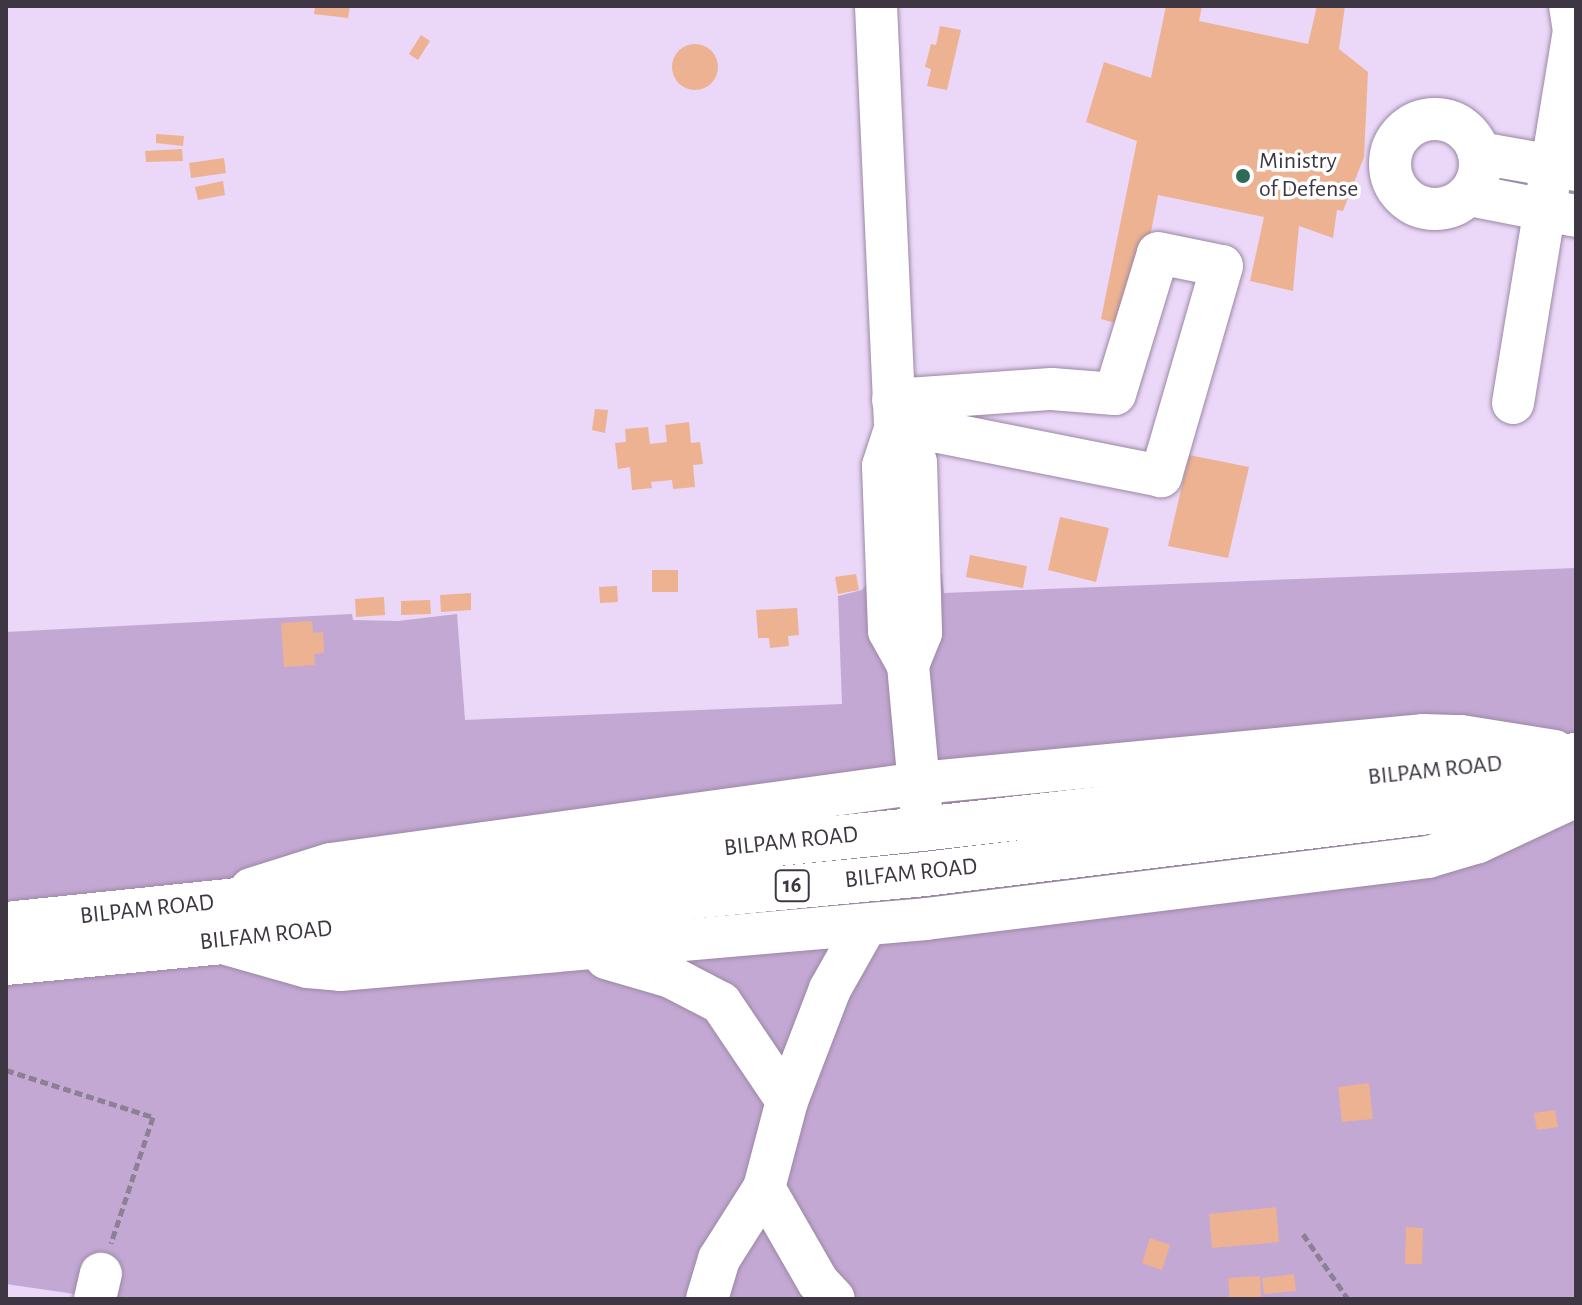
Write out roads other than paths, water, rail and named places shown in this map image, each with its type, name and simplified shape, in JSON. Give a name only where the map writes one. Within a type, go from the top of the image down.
[{"type":"main road","name":"BILPAM ROAD","points":[[6,924],[213,922],[922,829],[1576,755]]},
{"type":"main road","name":"BILFAM ROAD","points":[[6,963],[213,922],[925,874],[1576,796]]},
{"type":"street","points":[[876,6],[894,415],[916,462],[921,633],[908,665],[920,783],[926,919]]},
{"type":"street","points":[[1513,403],[1561,213],[1574,31],[1570,6]]},
{"type":"street","points":[[1440,119],[1455,123],[1467,132],[1479,153],[1480,174],[1469,195],[1451,207],[1437,210],[1409,201],[1392,178],[1393,149],[1411,126],[1440,119]]},
{"type":"street","points":[[1479,153],[1564,168]]},
{"type":"street","points":[[1469,195],[1561,213]]},
{"type":"street","points":[[1158,253],[1222,266],[1161,476],[938,432],[894,415],[1052,389],[1115,394],[1158,253]]},
{"type":"street","points":[[213,922],[331,864],[920,783],[1423,735],[1461,736],[1576,755]]},
{"type":"street","points":[[213,922],[308,967],[340,970],[866,925],[1428,857],[1478,842],[1576,796]]},
{"type":"street","points":[[707,1299],[719,1259],[764,1188],[787,1101],[830,989],[866,925]]},
{"type":"street","points":[[582,951],[671,977],[721,1003],[787,1101]]},
{"type":"street","points":[[764,1188],[818,1282],[834,1299]]},
{"type":"place","name":"Ministry of Defense","points":[[1243,176]]}]
